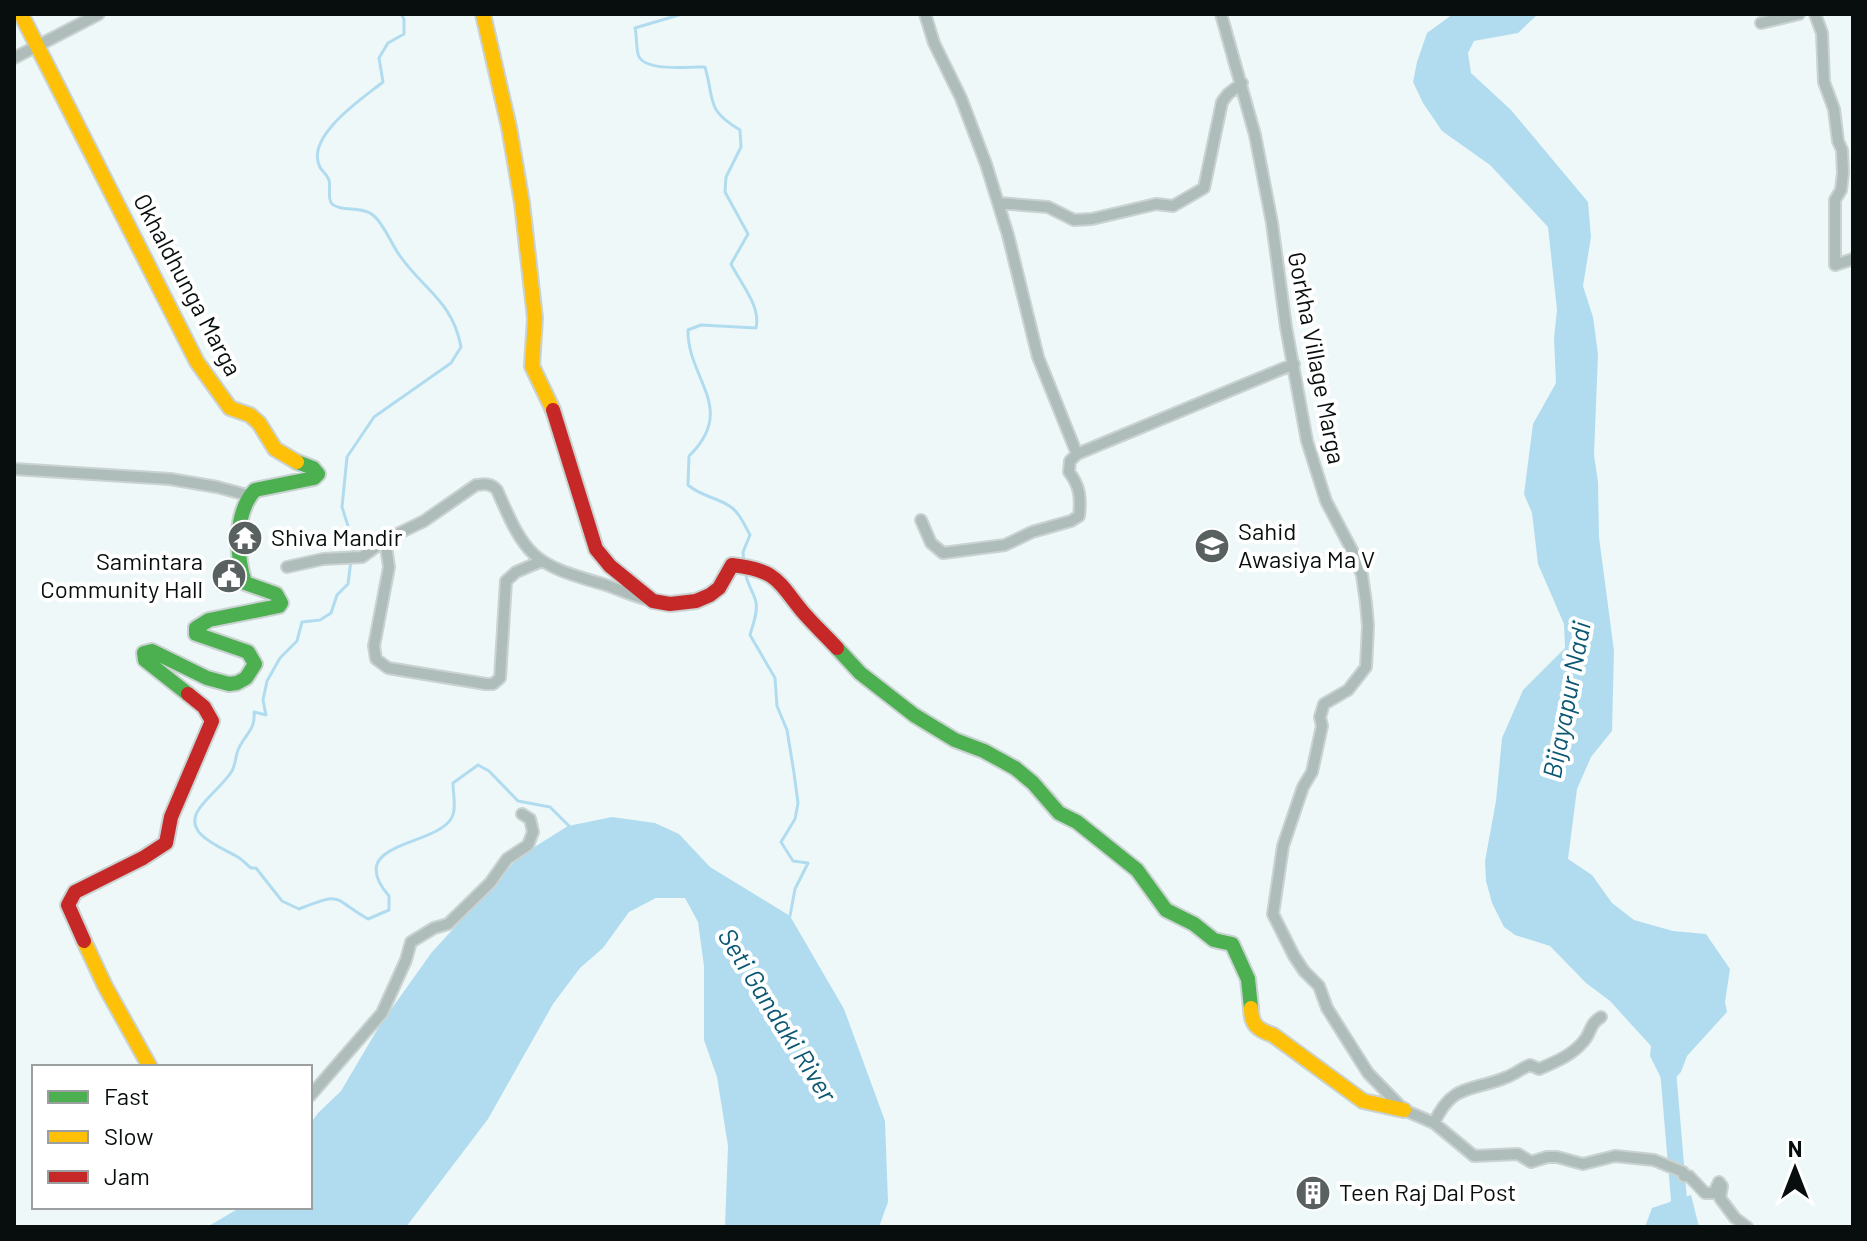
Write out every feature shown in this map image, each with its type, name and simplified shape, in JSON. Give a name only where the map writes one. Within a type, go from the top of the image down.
[{"type":"street","name":"Okhaldhunga Marga","points":[[21,14],[197,362],[230,408],[250,415],[259,423],[275,449],[287,458],[317,472],[314,478],[265,486],[247,495]]},
{"type":"street","points":[[14,58],[99,14]]},
{"type":"street","points":[[483,14],[512,147],[530,250],[536,333],[529,358],[531,370],[549,398],[556,416],[596,549],[607,566],[635,584],[652,600]]},
{"type":"street","points":[[925,14],[934,43],[961,98],[998,203],[1038,357],[1077,454]]},
{"type":"street","name":"Gorkha Village Marga","points":[[1221,14],[1253,122],[1307,441],[1326,501],[1362,575],[1368,626],[1366,667],[1348,690],[1324,704],[1312,772],[1303,787],[1283,846],[1273,914],[1294,956],[1319,986],[1327,1008],[1368,1073],[1404,1110],[1434,1123],[1474,1156],[1518,1154],[1531,1162],[1557,1157],[1583,1164],[1615,1156],[1669,1164],[1683,1172],[1684,1176],[1689,1176],[1705,1193],[1714,1193],[1719,1182],[1722,1186],[1720,1198],[1747,1227]]},
{"type":"street","points":[[1761,23],[1799,14]]},
{"type":"street","points":[[1815,14],[1822,33],[1824,82],[1834,109],[1842,150],[1842,181],[1835,200],[1835,265],[1853,259]]},
{"type":"street","points":[[998,203],[1048,207],[1074,220],[1118,214],[1156,204],[1173,206],[1204,188],[1222,102],[1242,83]]},
{"type":"street","points":[[921,520],[931,543],[943,553],[1005,545],[1032,532],[1071,521],[1079,516],[1081,502],[1078,483],[1069,472],[1070,461],[1077,454],[1294,364]]},
{"type":"street","points":[[14,469],[170,479],[247,495],[240,544],[241,573],[245,583],[276,594],[281,603],[271,609],[209,620],[196,628],[196,634],[203,638],[248,652],[255,664],[238,683],[216,681],[152,651],[144,653],[145,660],[204,707],[212,721],[210,728],[171,817],[166,843],[75,892],[68,905],[105,986],[149,1065]]},
{"type":"street","points":[[287,567],[313,560],[362,557],[385,540],[424,521],[476,485],[485,484],[497,490],[519,540],[542,561],[582,579],[675,604],[701,600],[716,591],[725,571],[732,565],[751,567],[773,577],[783,584],[802,611],[860,673],[914,715],[955,740],[1015,768],[1059,813],[1077,822],[1137,870],[1166,910],[1194,924],[1214,940],[1232,944],[1251,989],[1252,1022],[1258,1031],[1273,1035],[1363,1101],[1404,1110]]},
{"type":"street","points":[[385,540],[389,567],[374,646],[376,659],[388,668],[486,684],[493,684],[500,678],[506,581],[509,575],[542,561]]},
{"type":"street","points":[[312,1094],[382,1013],[411,942],[434,928],[448,924],[490,883],[507,859],[528,845],[533,832],[530,819],[522,814]]},
{"type":"street","points":[[1434,1123],[1442,1105],[1453,1095],[1509,1077],[1530,1065],[1539,1069],[1568,1056],[1586,1040],[1592,1023],[1601,1017]]},
{"type":"water","points":[[1453,14],[1538,14],[1518,33],[1474,41],[1468,53],[1471,73],[1511,110],[1588,202],[1591,237],[1583,286],[1593,317],[1598,354],[1594,455],[1599,537],[1614,651],[1612,731],[1591,757],[1577,789],[1568,859],[1592,875],[1612,903],[1634,920],[1673,931],[1706,934],[1730,969],[1725,1002],[1727,1012],[1687,1056],[1681,1072],[1676,1077],[1662,1080],[1650,1056],[1651,1046],[1610,1001],[1586,983],[1550,946],[1515,935],[1504,927],[1492,903],[1486,881],[1485,861],[1496,801],[1502,738],[1523,690],[1565,648],[1564,624],[1538,564],[1532,513],[1524,494],[1533,424],[1556,383],[1554,338],[1557,310],[1548,227],[1490,165],[1442,131],[1413,82],[1427,33]]},
{"type":"water","name":"Seti Gandaki River","points":[[612,817],[655,823],[679,834],[710,867],[790,916],[844,1009],[885,1121],[888,1202],[879,1227],[725,1227],[728,1146],[717,1077],[704,1040],[704,966],[698,922],[685,898],[656,898],[629,912],[603,948],[580,968],[553,1004],[488,1119],[406,1227],[207,1227],[238,1209],[312,1209],[312,1121],[341,1091],[380,1025],[432,952],[520,856],[568,826]]},
{"type":"water","points":[[1691,1195],[1699,1227],[1645,1227],[1652,1208]]},
{"type":"waterway","points":[[353,553],[354,545],[342,507],[347,457],[374,417],[451,363],[461,347],[445,307],[409,268],[377,219],[368,212],[332,204],[329,180],[319,165],[317,153],[329,130],[351,107],[383,82],[379,58],[388,43],[404,34],[401,14]]},
{"type":"waterway","points":[[682,14],[635,28],[637,48],[642,60],[648,64],[705,67],[716,110],[740,130],[741,147],[726,177],[725,192],[748,234],[731,264],[753,303],[756,328],[701,325],[688,330],[690,348],[710,408],[703,439],[689,456],[688,485],[726,504],[740,516],[750,535],[743,552],[744,563]]},
{"type":"waterway","points":[[351,560],[348,584],[337,595],[331,613],[320,620],[302,622],[297,641],[280,658],[267,681],[263,700],[266,715],[254,712],[253,723],[238,750],[232,771],[199,809],[195,818],[199,832],[213,844],[251,868],[256,868],[282,901],[299,909],[336,899],[368,919],[389,910],[389,896],[378,878],[377,865],[384,855],[441,828],[451,819],[453,783],[478,765],[489,771],[518,801],[550,807],[569,826]]},
{"type":"waterway","points":[[745,571],[756,606],[750,635],[775,678],[777,706],[787,730],[798,803],[795,819],[781,842],[793,861],[808,863],[795,889],[790,916]]},
{"type":"waterway","name":"Bijayapur Nadi","points":[[1667,1058],[1679,1200],[1675,1227]]},
{"type":"traffic: fast","points":[[188,694],[145,660],[144,653],[152,651],[207,678],[229,684],[246,678],[255,664],[248,652],[196,634],[196,628],[209,620],[279,606],[281,603],[276,594],[245,583],[240,560],[240,522],[248,499],[255,490],[314,478],[318,474],[313,468],[297,462]]},
{"type":"traffic: fast","points":[[837,648],[860,673],[914,715],[955,740],[1015,768],[1059,813],[1077,822],[1137,870],[1166,910],[1194,924],[1214,940],[1232,944],[1248,979],[1251,1008]]},
{"type":"traffic: slow","points":[[21,14],[197,362],[230,408],[250,415],[259,423],[275,449],[297,462]]},
{"type":"traffic: slow","points":[[483,14],[509,127],[522,203],[535,318],[532,366],[553,410]]},
{"type":"traffic: slow","points":[[84,941],[149,1065]]},
{"type":"traffic: slow","points":[[1251,1008],[1252,1019],[1259,1029],[1273,1035],[1363,1101],[1404,1110]]},
{"type":"traffic: jam","points":[[553,410],[596,549],[610,566],[653,601],[670,604],[696,601],[710,595],[719,588],[732,565],[758,570],[774,578],[837,648]]},
{"type":"traffic: jam","points":[[84,941],[68,905],[75,892],[166,843],[171,817],[212,721],[204,707],[188,694]]},
{"type":"place","name":"Shiva Mandir","points":[[245,538]]},
{"type":"place","name":"Sahid Awasiya Ma V","points":[[1212,546]]},
{"type":"place","name":"Samintara Community Hall","points":[[229,576]]},
{"type":"place","name":"Teen Raj Dal Post","points":[[1313,1193]]}]
